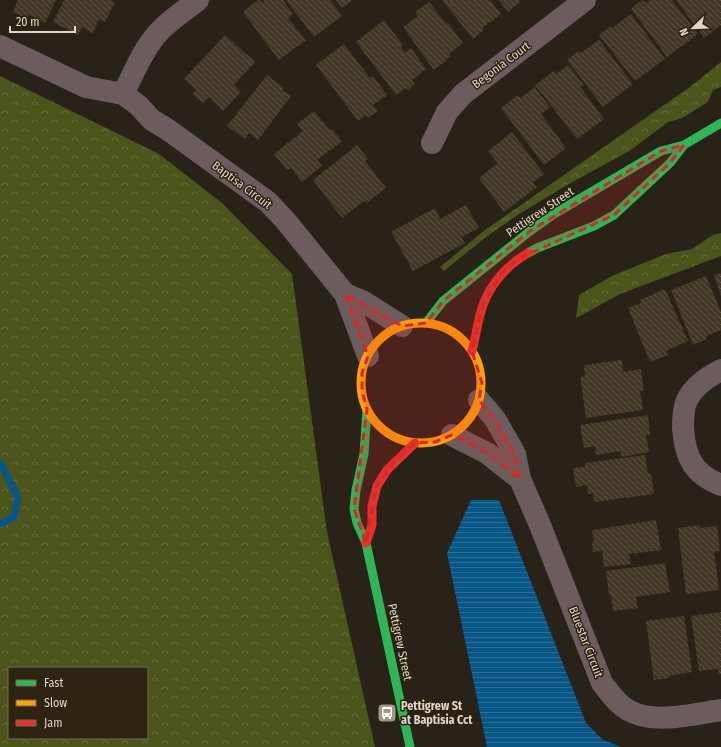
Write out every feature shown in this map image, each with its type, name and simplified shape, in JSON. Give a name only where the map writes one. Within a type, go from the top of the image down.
[{"type":"main road","name":"Pettigrew Street","points":[[426,323],[443,301],[530,231],[554,214],[661,151],[684,145],[721,123]]},
{"type":"main road","name":"Pettigrew Street","points":[[472,351],[483,305],[491,289],[502,273],[518,259],[538,248],[588,229],[614,215],[630,202],[655,175],[670,163],[684,145]]},
{"type":"main road","points":[[414,323],[426,323],[444,327],[460,337],[472,351],[479,366],[482,383],[479,400],[474,414],[464,426],[452,435],[435,442],[415,443],[396,438],[379,426],[367,409],[362,391],[362,373],[368,356],[376,343],[388,333],[402,326],[414,323]]},
{"type":"main road","name":"Pettigrew Street","points":[[367,409],[364,454],[356,490],[354,509],[357,524],[366,543],[410,747]]},
{"type":"main road","name":"Pettigrew Street","points":[[366,543],[372,524],[372,506],[376,487],[383,474],[415,443]]},
{"type":"street","points":[[123,94],[145,51],[156,35],[170,21],[198,0]]},
{"type":"street","name":"Begonia Court","points":[[432,143],[447,112],[463,94],[585,0]]},
{"type":"street","name":"Baptisa Circuit","points":[[0,46],[86,87],[123,94],[138,105],[152,120],[167,129],[268,202],[285,220],[344,294],[368,356]]},
{"type":"street","name":"Baptisa Circuit","points":[[344,294],[364,302],[402,326]]},
{"type":"street","points":[[721,370],[694,389],[686,402],[683,422],[684,442],[688,456],[696,470],[708,480],[721,485]]},
{"type":"street","name":"Bluestar Circuit","points":[[479,400],[495,419],[515,454],[520,479],[543,532],[602,683],[614,699],[628,710],[643,717],[665,717],[721,710]]},
{"type":"street","name":"Bluestar Circuit","points":[[452,435],[487,453],[520,479]]},
{"type":"highlighted area","points":[[684,145],[670,163],[614,215],[518,259],[502,273],[483,305],[472,351],[482,383],[479,400],[495,419],[515,454],[520,479],[487,453],[452,435],[435,442],[415,443],[393,463],[376,487],[366,543],[354,509],[367,409],[362,391],[362,373],[368,356],[345,294],[402,326],[426,323],[443,301],[530,231],[661,151]]},
{"type":"green space","points":[[721,62],[721,87],[713,90],[708,102],[682,118],[668,122],[631,150],[567,185],[519,214],[482,240],[444,271],[440,267],[485,230],[690,87]]},
{"type":"green space","points":[[0,76],[159,154],[222,203],[292,274],[327,532],[375,747],[0,747]]},
{"type":"green space","points":[[721,233],[721,256],[620,294],[576,318],[579,295],[614,275],[666,254],[692,249],[713,235]]},
{"type":"water","points":[[471,500],[499,500],[586,723],[602,739],[621,747],[487,747],[447,553]]},
{"type":"building","points":[[18,0],[56,0],[45,23],[28,15],[26,18],[13,12]]},
{"type":"building","points":[[64,0],[113,0],[112,1],[115,2],[105,22],[99,19],[93,33],[82,27],[78,35],[53,22]]},
{"type":"building","points":[[258,0],[262,3],[265,0],[283,0],[293,14],[288,18],[306,40],[279,60],[243,12]]},
{"type":"building","points":[[286,0],[330,0],[342,16],[314,37]]},
{"type":"building","points":[[336,0],[353,0],[342,8]]},
{"type":"building","points":[[442,0],[490,0],[501,14],[482,28],[484,30],[473,39]]},
{"type":"building","points":[[499,0],[519,0],[520,2],[508,12]]},
{"type":"building","points":[[642,0],[646,3],[650,0],[672,0],[698,34],[667,57],[631,9]]},
{"type":"building","points":[[676,0],[721,0],[721,25],[704,38]]},
{"type":"building","points":[[429,2],[446,24],[448,23],[463,43],[449,54],[451,56],[446,59],[447,60],[434,70],[403,27],[418,16],[415,12]]},
{"type":"building","points":[[631,14],[665,59],[635,81],[599,35],[611,26],[612,28]]},
{"type":"building","points":[[384,20],[403,45],[401,47],[405,53],[411,48],[426,69],[412,80],[415,84],[408,90],[406,88],[396,95],[356,42]]},
{"type":"building","points":[[225,35],[255,62],[234,85],[241,92],[223,111],[209,97],[203,103],[192,94],[196,90],[184,79]]},
{"type":"building","points":[[599,40],[633,84],[603,107],[567,60],[578,51],[581,53]]},
{"type":"building","points":[[344,44],[370,78],[373,76],[387,95],[373,105],[378,111],[368,118],[366,115],[358,121],[316,65]]},
{"type":"building","points":[[568,65],[584,85],[580,87],[604,119],[577,139],[535,85],[554,71],[556,74]]},
{"type":"building","points":[[267,75],[284,88],[282,90],[291,96],[258,140],[249,133],[245,139],[227,126]]},
{"type":"building","points":[[535,87],[550,107],[541,114],[566,148],[544,165],[501,108],[518,95],[521,98]]},
{"type":"building","points":[[314,111],[330,130],[332,129],[342,141],[317,160],[322,166],[302,182],[291,168],[287,170],[274,154],[303,131],[297,124]]},
{"type":"building","points":[[512,132],[544,174],[533,182],[537,187],[504,212],[479,178],[498,163],[488,151]]},
{"type":"building","points":[[357,145],[368,159],[365,161],[386,188],[366,203],[364,201],[342,218],[313,180]]},
{"type":"building","points":[[466,205],[479,228],[461,237],[465,243],[413,271],[391,232],[435,208],[440,219]]},
{"type":"building","points":[[721,273],[721,296],[714,275]]},
{"type":"building","points":[[706,276],[721,312],[721,330],[706,336],[707,339],[693,345],[671,290]]},
{"type":"building","points":[[665,289],[688,341],[666,351],[668,355],[650,362],[628,308],[641,303],[640,300]]},
{"type":"building","points":[[622,360],[623,372],[641,369],[644,391],[640,391],[643,410],[586,418],[580,377],[585,376],[584,365]]},
{"type":"building","points":[[648,415],[650,435],[646,435],[649,452],[621,457],[621,451],[596,455],[595,446],[584,448],[580,425]]},
{"type":"building","points":[[645,455],[648,474],[651,473],[654,494],[594,502],[593,493],[588,494],[587,485],[576,487],[573,468],[585,467],[585,463]]},
{"type":"building","points":[[656,520],[661,550],[629,554],[631,564],[604,567],[602,551],[593,552],[592,542],[594,542],[592,530]]},
{"type":"building","points":[[699,525],[700,528],[717,526],[720,551],[714,552],[719,590],[686,594],[678,528]]},
{"type":"building","points":[[665,563],[670,592],[636,597],[638,608],[613,611],[606,571]]},
{"type":"building","points":[[721,612],[721,674],[719,674],[718,669],[699,671],[691,616]]},
{"type":"building","points":[[684,616],[692,672],[654,680],[646,621]]},
{"type":"waterway","points":[[0,462],[18,497],[14,517],[0,524]]},
{"type":"traffic: fast","points":[[426,323],[443,301],[530,231],[554,214],[661,151],[684,145],[721,123]]},
{"type":"traffic: fast","points":[[528,253],[537,248],[594,226],[614,215],[670,163],[684,145]]},
{"type":"traffic: fast","points":[[367,409],[364,454],[356,490],[354,509],[357,523],[366,543],[410,747]]},
{"type":"traffic: slow","points":[[421,323],[433,324],[444,328],[454,333],[463,341],[471,350],[476,360],[480,371],[481,383],[480,395],[476,406],[471,416],[463,425],[454,433],[444,438],[433,442],[421,443],[409,442],[398,438],[388,433],[379,425],[371,416],[366,406],[362,395],[361,383],[362,371],[366,360],[371,350],[379,341],[388,333],[398,328],[409,324],[421,323]]},
{"type":"traffic: jam","points":[[472,351],[481,310],[486,297],[501,275],[528,253]]},
{"type":"traffic: jam","points":[[366,543],[372,525],[372,506],[377,486],[387,470],[415,443]]},
{"type":"place","name":"Pettigrew St at Baptisia Cct","points":[[387,713]]}]
